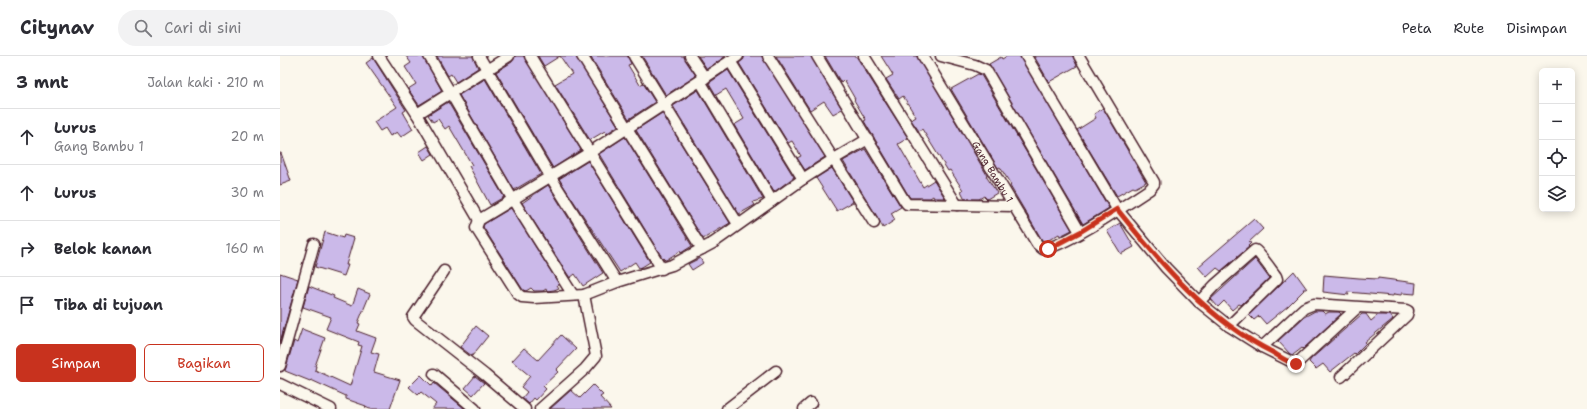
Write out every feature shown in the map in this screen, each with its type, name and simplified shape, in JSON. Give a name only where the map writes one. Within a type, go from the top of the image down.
[{"type":"street","points":[[379,56],[416,114],[478,220],[476,228],[518,294],[522,297],[534,298],[584,295],[617,282],[662,269],[702,249],[803,179],[868,139]]},
{"type":"street","points":[[428,56],[513,200],[573,295]]},
{"type":"street","points":[[479,56],[550,176],[617,282]]},
{"type":"street","points":[[416,114],[508,56]]},
{"type":"street","points":[[530,56],[662,269]]},
{"type":"street","points":[[582,56],[702,249]]},
{"type":"street","points":[[634,56],[738,224]]},
{"type":"street","points":[[690,56],[772,201]]},
{"type":"street","points":[[768,56],[874,222]]},
{"type":"street","points":[[817,56],[907,204],[1013,206]]},
{"type":"street","points":[[864,56],[957,205]]},
{"type":"street","name":"Gang Bambu 1","points":[[926,56],[1013,206],[1037,244],[1043,249],[1053,247],[1080,232]]},
{"type":"street","points":[[941,56],[975,65],[986,70],[1080,232],[1150,189],[1154,182],[1079,56]]},
{"type":"street","points":[[1026,56],[1117,209],[1166,268],[1199,302],[1230,326],[1262,347],[1296,364],[1357,308]]},
{"type":"street","points":[[478,220],[627,129],[734,58],[803,179]]},
{"type":"street","points":[[280,366],[314,244]]},
{"type":"street","points":[[1199,302],[1233,268],[1255,250],[1258,251],[1265,264],[1276,276],[1276,279],[1230,326]]},
{"type":"street","points":[[444,271],[414,317],[415,320],[485,375],[525,409]]},
{"type":"street","points":[[540,409],[585,369],[596,356],[584,295]]},
{"type":"street","points":[[1262,347],[1308,305],[1314,304],[1408,311],[1407,315],[1341,377]]},
{"type":"street","points":[[727,409],[776,371]]},
{"type":"street","points":[[434,374],[475,409]]},
{"type":"street","points":[[280,384],[331,409]]},
{"type":"building","points":[[406,56],[423,56],[442,91],[419,105],[408,89],[416,84],[405,67],[411,63]]},
{"type":"building","points":[[437,56],[473,56],[478,68],[456,82],[451,74],[448,76]]},
{"type":"building","points":[[515,56],[524,56],[581,150],[553,168],[496,72],[512,62]]},
{"type":"building","points":[[538,56],[560,56],[544,66]]},
{"type":"building","points":[[560,56],[576,56],[618,126],[606,134],[605,131],[590,140],[555,84],[572,74]]},
{"type":"building","points":[[590,56],[628,56],[631,64],[628,65],[640,85],[643,83],[655,102],[629,119]]},
{"type":"building","points":[[642,56],[684,56],[696,76],[666,95]]},
{"type":"building","points":[[698,56],[726,56],[707,69]]},
{"type":"building","points":[[744,56],[762,56],[825,157],[805,170],[797,158],[801,156],[792,141],[788,143],[739,63],[744,59]]},
{"type":"building","points":[[776,56],[811,56],[842,109],[833,114],[824,101],[810,110]]},
{"type":"building","points":[[825,56],[856,56],[908,138],[898,144],[923,187],[934,180],[945,198],[934,198],[933,196],[930,198],[910,198],[864,121],[866,120],[844,80],[841,83]]},
{"type":"building","points":[[881,56],[917,56],[997,193],[987,199],[984,196],[979,199],[965,199],[961,191],[963,190],[950,170],[948,171],[922,129],[919,131],[911,120],[916,117],[903,96],[899,99],[886,79],[893,75]]},
{"type":"building","points":[[1007,56],[1020,56],[1109,208],[1083,224],[989,64],[1001,57],[1002,59]]},
{"type":"building","points":[[1034,56],[1073,56],[1077,66],[1049,82]]},
{"type":"building","points":[[373,58],[406,110],[403,112],[413,129],[401,137],[397,132],[390,136],[385,128],[380,131],[374,122],[397,107],[366,63]]},
{"type":"building","points":[[728,70],[794,177],[774,192],[734,125],[744,119],[726,89],[716,95],[709,83]]},
{"type":"building","points":[[978,74],[981,75],[1072,230],[1060,236],[1059,234],[1045,242],[1042,240],[1000,167],[998,168],[951,89]]},
{"type":"building","points":[[485,79],[541,174],[514,190],[459,95]]},
{"type":"building","points":[[698,90],[763,199],[753,202],[755,205],[739,214],[673,106]]},
{"type":"building","points":[[448,102],[504,197],[490,205],[469,166],[472,165],[449,126],[445,129],[438,119],[433,122],[428,115]]},
{"type":"building","points":[[1103,108],[1146,182],[1117,196],[1077,130],[1096,118],[1094,114]]},
{"type":"building","points":[[662,113],[730,223],[703,239],[636,130]]},
{"type":"building","points":[[625,137],[692,246],[681,253],[680,251],[666,260],[661,256],[599,154]]},
{"type":"building","points":[[428,146],[433,154],[424,160],[419,152]]},
{"type":"building","points":[[865,149],[901,207],[891,213],[895,220],[883,228],[843,161]]},
{"type":"building","points":[[280,153],[291,181],[280,185]]},
{"type":"building","points":[[588,161],[650,262],[642,267],[639,268],[635,262],[620,272],[559,179]]},
{"type":"building","points":[[832,168],[853,202],[837,211],[816,178]]},
{"type":"building","points":[[548,185],[603,273],[583,286],[575,274],[570,278],[522,203]]},
{"type":"building","points":[[511,208],[559,284],[557,285],[559,288],[547,291],[546,289],[543,291],[534,291],[531,288],[526,291],[523,290],[483,227],[484,224]]},
{"type":"building","points":[[1254,219],[1263,229],[1249,242],[1251,243],[1248,246],[1249,247],[1221,271],[1217,268],[1207,277],[1198,267]]},
{"type":"building","points":[[1120,223],[1134,247],[1121,254],[1107,231]]},
{"type":"building","points":[[325,232],[343,238],[344,235],[354,238],[344,276],[315,267]]},
{"type":"building","points":[[700,258],[703,263],[692,270],[688,264]]},
{"type":"building","points":[[1255,259],[1269,278],[1241,305],[1239,304],[1232,310],[1224,301],[1218,307],[1211,299]]},
{"type":"building","points":[[1294,271],[1307,289],[1303,289],[1304,290],[1288,306],[1266,324],[1259,316],[1254,320],[1249,315]]},
{"type":"building","points":[[280,273],[298,279],[280,342]]},
{"type":"building","points":[[1324,275],[1378,278],[1416,283],[1415,294],[1402,293],[1401,295],[1394,294],[1393,296],[1347,292],[1349,295],[1323,292]]},
{"type":"building","points":[[309,286],[334,296],[333,298],[352,306],[358,289],[370,294],[358,323],[360,324],[357,331],[376,338],[371,352],[379,354],[374,372],[400,380],[390,409],[370,409],[365,407],[366,406],[346,399],[346,396],[311,380],[310,381],[285,371],[294,341],[297,343],[302,329],[325,338],[315,370],[350,386],[362,346],[358,345],[359,342],[326,329],[331,317],[303,307]]},
{"type":"building","points":[[1315,311],[1322,311],[1325,314],[1329,312],[1339,312],[1341,314],[1303,349],[1302,348],[1293,355],[1290,354],[1278,341],[1304,317]]},
{"type":"building","points":[[1362,314],[1366,314],[1371,321],[1378,315],[1390,315],[1393,319],[1365,342],[1366,343],[1355,354],[1354,353],[1330,372],[1323,364],[1316,369],[1309,362],[1311,359]]},
{"type":"building","points":[[476,326],[488,336],[472,356],[460,347]]},
{"type":"building","points":[[561,335],[576,349],[556,370],[558,372],[543,386],[546,389],[536,400],[534,398],[529,404],[522,398],[527,392],[521,387],[530,376],[512,361],[524,348],[538,360]]},
{"type":"building","points":[[421,375],[432,386],[434,383],[465,409],[432,409],[436,404],[421,392],[418,395],[409,387]]},
{"type":"building","points":[[475,376],[484,383],[473,395],[465,388]]},
{"type":"building","points":[[593,385],[603,395],[600,397],[611,409],[550,409],[571,390],[580,398]]},
{"type":"route","points":[[1048,249],[1080,232],[1117,209],[1166,268],[1199,302],[1244,336],[1296,364]]}]
